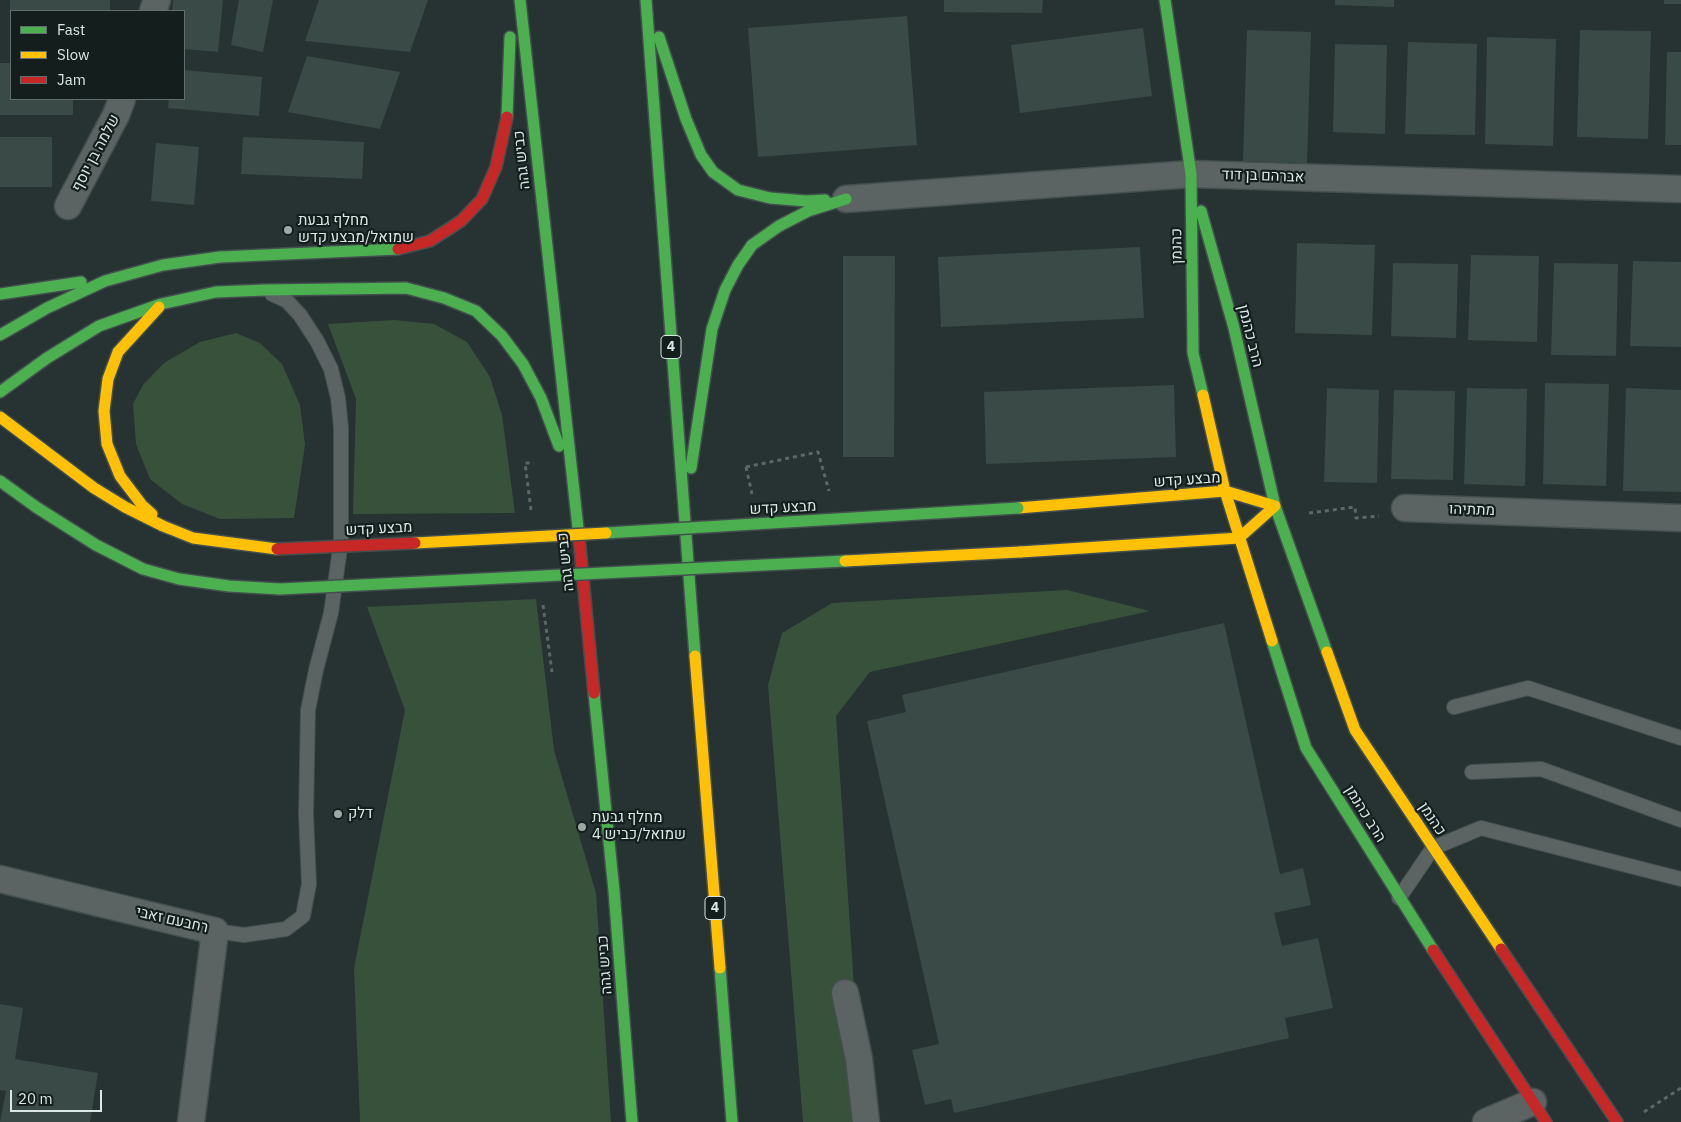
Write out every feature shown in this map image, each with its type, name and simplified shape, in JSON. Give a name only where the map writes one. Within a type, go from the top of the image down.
[{"type":"main road","points":[[0,335],[55,304],[105,281],[163,265],[220,258],[396,249],[430,241],[461,222],[482,199],[498,159],[507,124],[512,0]]},
{"type":"main road","name":"כביש גהה","points":[[520,0],[574,486],[614,882],[632,1122]]},
{"type":"main road","name":"4","points":[[646,0],[684,516],[732,1122]]},
{"type":"main road","points":[[652,0],[659,36],[686,119],[701,155],[713,172],[738,190],[770,198],[806,201],[846,199]]},
{"type":"main road","name":"כהנמן","points":[[1165,0],[1191,174],[1193,353],[1225,491]]},
{"type":"main road","name":"הרב כהנמן","points":[[1191,174],[1234,328],[1277,511]]},
{"type":"main road","points":[[684,516],[712,329],[725,290],[738,265],[752,245],[779,226],[808,212],[846,199]]},
{"type":"main road","points":[[0,294],[137,272]]},
{"type":"main road","points":[[0,392],[47,358],[99,326],[161,304],[216,292],[406,288],[444,298],[476,311],[502,336],[524,364],[541,398],[574,486]]},
{"type":"main road","points":[[161,304],[118,352],[108,379],[104,411],[107,444],[120,476],[142,505],[163,526]]},
{"type":"main road","name":"מבצע קדש","points":[[0,417],[94,488],[125,507],[163,526],[193,538],[278,549],[549,537],[1018,508],[1225,491],[1277,511]]},
{"type":"main road","points":[[0,481],[36,507],[96,545],[143,569],[180,579],[229,586],[280,589],[1020,552],[1239,538],[1277,511]]},
{"type":"main road","name":"הרב כהנמן","points":[[1225,491],[1306,748],[1399,898],[1539,1112]]},
{"type":"main road","points":[[0,494],[25,498]]},
{"type":"main road","name":"כהנמן","points":[[1277,511],[1355,730],[1617,1122]]},
{"type":"street","name":"שלמה בן יוסף","points":[[68,206],[116,115],[122,100]]},
{"type":"street","name":"אברהם בן דוד","points":[[846,199],[1191,174],[1681,189]]},
{"type":"street","name":"מתתיהו","points":[[1405,508],[1681,518]]},
{"type":"street","name":"רחבעם זאבי","points":[[0,879],[215,931],[191,1122]]},
{"type":"street","points":[[845,993],[859,1059],[866,1122]]},
{"type":"street","points":[[1486,1122],[1539,1112]]},
{"type":"lane","points":[[215,931],[244,935],[286,929],[303,916],[309,884],[306,814],[308,710],[331,613],[341,540],[341,428],[338,398],[331,368],[317,341],[300,315],[287,301],[265,290]]},
{"type":"lane","points":[[1454,707],[1528,688],[1681,738]]},
{"type":"lane","points":[[1472,772],[1541,769],[1681,820]]},
{"type":"lane","points":[[1399,898],[1433,848],[1480,828],[1681,879]]},
{"type":"path","points":[[1277,511],[1355,507],[1356,518],[1406,514],[1405,508]]},
{"type":"path","points":[[1637,1117],[1681,1088]]},
{"type":"green space","points":[[394,320],[434,324],[467,342],[490,377],[502,415],[515,513],[353,514],[356,399],[328,324]]},
{"type":"green space","points":[[236,333],[260,343],[282,364],[300,405],[305,445],[294,518],[220,519],[182,504],[150,479],[136,444],[133,404],[143,385],[164,363],[200,342]]},
{"type":"green space","points":[[1067,590],[1150,611],[870,672],[836,716],[863,1122],[803,1122],[768,685],[782,633],[832,603]]},
{"type":"green space","points":[[536,599],[554,750],[596,893],[611,1122],[360,1122],[354,968],[405,710],[367,607]]},
{"type":"building","points":[[10,0],[110,0],[110,10],[10,10]]},
{"type":"building","points":[[173,0],[223,0],[218,52],[185,49],[185,10],[172,10]]},
{"type":"building","points":[[239,0],[273,0],[263,52],[231,45]]},
{"type":"building","points":[[319,0],[428,0],[410,52],[305,41]]},
{"type":"building","points":[[944,0],[1043,0],[1042,13],[944,12]]},
{"type":"building","points":[[1335,0],[1394,0],[1394,7],[1335,5]]},
{"type":"building","points":[[1664,0],[1681,0],[1681,4],[1664,4]]},
{"type":"building","points":[[907,16],[917,145],[758,157],[748,28]]},
{"type":"building","points":[[1143,28],[1152,96],[1020,113],[1011,45]]},
{"type":"building","points":[[1247,30],[1311,32],[1307,163],[1243,161]]},
{"type":"building","points":[[1580,30],[1651,31],[1648,139],[1577,137]]},
{"type":"building","points":[[1487,37],[1556,39],[1553,146],[1485,144]]},
{"type":"building","points":[[1408,42],[1477,44],[1475,135],[1405,134]]},
{"type":"building","points":[[1335,44],[1387,45],[1385,134],[1333,132]]},
{"type":"building","points":[[1667,52],[1681,52],[1681,145],[1665,145]]},
{"type":"building","points":[[307,56],[400,72],[380,129],[288,112]]},
{"type":"building","points":[[0,63],[10,63],[10,100],[73,100],[73,115],[0,115]]},
{"type":"building","points":[[185,70],[262,77],[259,116],[168,108],[169,100],[185,100]]},
{"type":"building","points":[[0,137],[52,137],[52,187],[0,187]]},
{"type":"building","points":[[243,137],[364,142],[362,179],[241,174]]},
{"type":"building","points":[[156,143],[199,147],[194,205],[151,201]]},
{"type":"building","points":[[1297,243],[1375,245],[1372,335],[1295,333]]},
{"type":"building","points":[[1140,247],[1144,318],[941,327],[938,257]]},
{"type":"building","points":[[1471,255],[1539,256],[1537,342],[1468,340]]},
{"type":"building","points":[[843,256],[895,256],[894,457],[843,457]]},
{"type":"building","points":[[1633,261],[1681,262],[1681,347],[1630,346]]},
{"type":"building","points":[[1393,263],[1458,264],[1456,338],[1391,336]]},
{"type":"building","points":[[1554,263],[1618,264],[1616,356],[1551,355]]},
{"type":"building","points":[[1545,383],[1609,384],[1606,486],[1543,484]]},
{"type":"building","points":[[1174,385],[1176,457],[986,464],[984,392]]},
{"type":"building","points":[[1327,388],[1379,390],[1377,483],[1324,482]]},
{"type":"building","points":[[1467,388],[1527,389],[1525,486],[1464,484]]},
{"type":"building","points":[[1626,388],[1681,390],[1681,492],[1623,491]]},
{"type":"building","points":[[1394,390],[1455,391],[1453,480],[1391,479]]},
{"type":"building","points":[[1224,623],[1280,874],[1303,868],[1311,905],[1274,913],[1282,946],[1318,938],[1333,1008],[1285,1018],[1289,1038],[954,1113],[951,1099],[925,1105],[912,1050],[939,1044],[867,721],[906,712],[902,695]]},
{"type":"building","points":[[0,1004],[23,1008],[15,1059],[98,1073],[90,1122],[0,1122],[6,1091],[0,1090]]},
{"type":"traffic: fast","points":[[520,0],[579,537]]},
{"type":"traffic: fast","points":[[646,0],[695,656]]},
{"type":"traffic: fast","points":[[1165,0],[1191,174],[1193,353],[1203,395]]},
{"type":"traffic: fast","points":[[507,117],[510,37]]},
{"type":"traffic: fast","points":[[659,37],[686,119],[701,155],[713,172],[738,190],[770,198],[806,201],[825,200]]},
{"type":"traffic: fast","points":[[691,468],[712,329],[725,290],[738,265],[752,245],[779,226],[808,211],[846,199]]},
{"type":"traffic: fast","points":[[1201,211],[1234,328],[1275,506],[1327,652]]},
{"type":"traffic: fast","points":[[0,335],[47,308],[105,281],[163,265],[220,257],[398,249]]},
{"type":"traffic: fast","points":[[0,294],[81,282]]},
{"type":"traffic: fast","points":[[265,290],[406,288],[444,298],[476,311],[502,336],[523,364],[541,398],[559,446]]},
{"type":"traffic: fast","points":[[0,392],[47,358],[99,326],[161,304],[216,292],[265,290]]},
{"type":"traffic: fast","points":[[0,481],[36,507],[96,545],[143,569],[179,579],[229,586],[280,589]]},
{"type":"traffic: fast","points":[[606,533],[1018,508]]},
{"type":"traffic: fast","points":[[280,589],[845,561]]},
{"type":"traffic: fast","points":[[1272,641],[1306,748],[1433,950]]},
{"type":"traffic: fast","points":[[594,693],[614,891],[632,1122]]},
{"type":"traffic: fast","points":[[720,968],[732,1122]]},
{"type":"traffic: slow","points":[[152,514],[142,505],[120,476],[107,444],[104,411],[108,379],[118,352],[159,307]]},
{"type":"traffic: slow","points":[[1203,395],[1225,491],[1272,641]]},
{"type":"traffic: slow","points":[[0,417],[94,488],[125,507],[163,526],[193,538],[277,549]]},
{"type":"traffic: slow","points":[[1018,508],[1225,491],[1275,506]]},
{"type":"traffic: slow","points":[[1020,552],[1239,538],[1275,506]]},
{"type":"traffic: slow","points":[[415,543],[606,533]]},
{"type":"traffic: slow","points":[[845,561],[1020,552]]},
{"type":"traffic: slow","points":[[1327,652],[1355,730],[1501,949]]},
{"type":"traffic: slow","points":[[695,656],[720,968]]},
{"type":"traffic: jam","points":[[398,249],[430,241],[461,221],[482,199],[496,167],[507,117]]},
{"type":"traffic: jam","points":[[579,537],[594,693]]},
{"type":"traffic: jam","points":[[277,549],[415,543]]},
{"type":"traffic: jam","points":[[1501,949],[1617,1122]]},
{"type":"traffic: jam","points":[[1433,950],[1546,1122]]},
{"type":"place","name":"מחלף גבעת שמואל/מבצע קדש","points":[[288,230]]},
{"type":"place","name":"דלק","points":[[338,814]]},
{"type":"place","name":"מחלף גבעת שמואל/כביש 4","points":[[582,827]]}]
